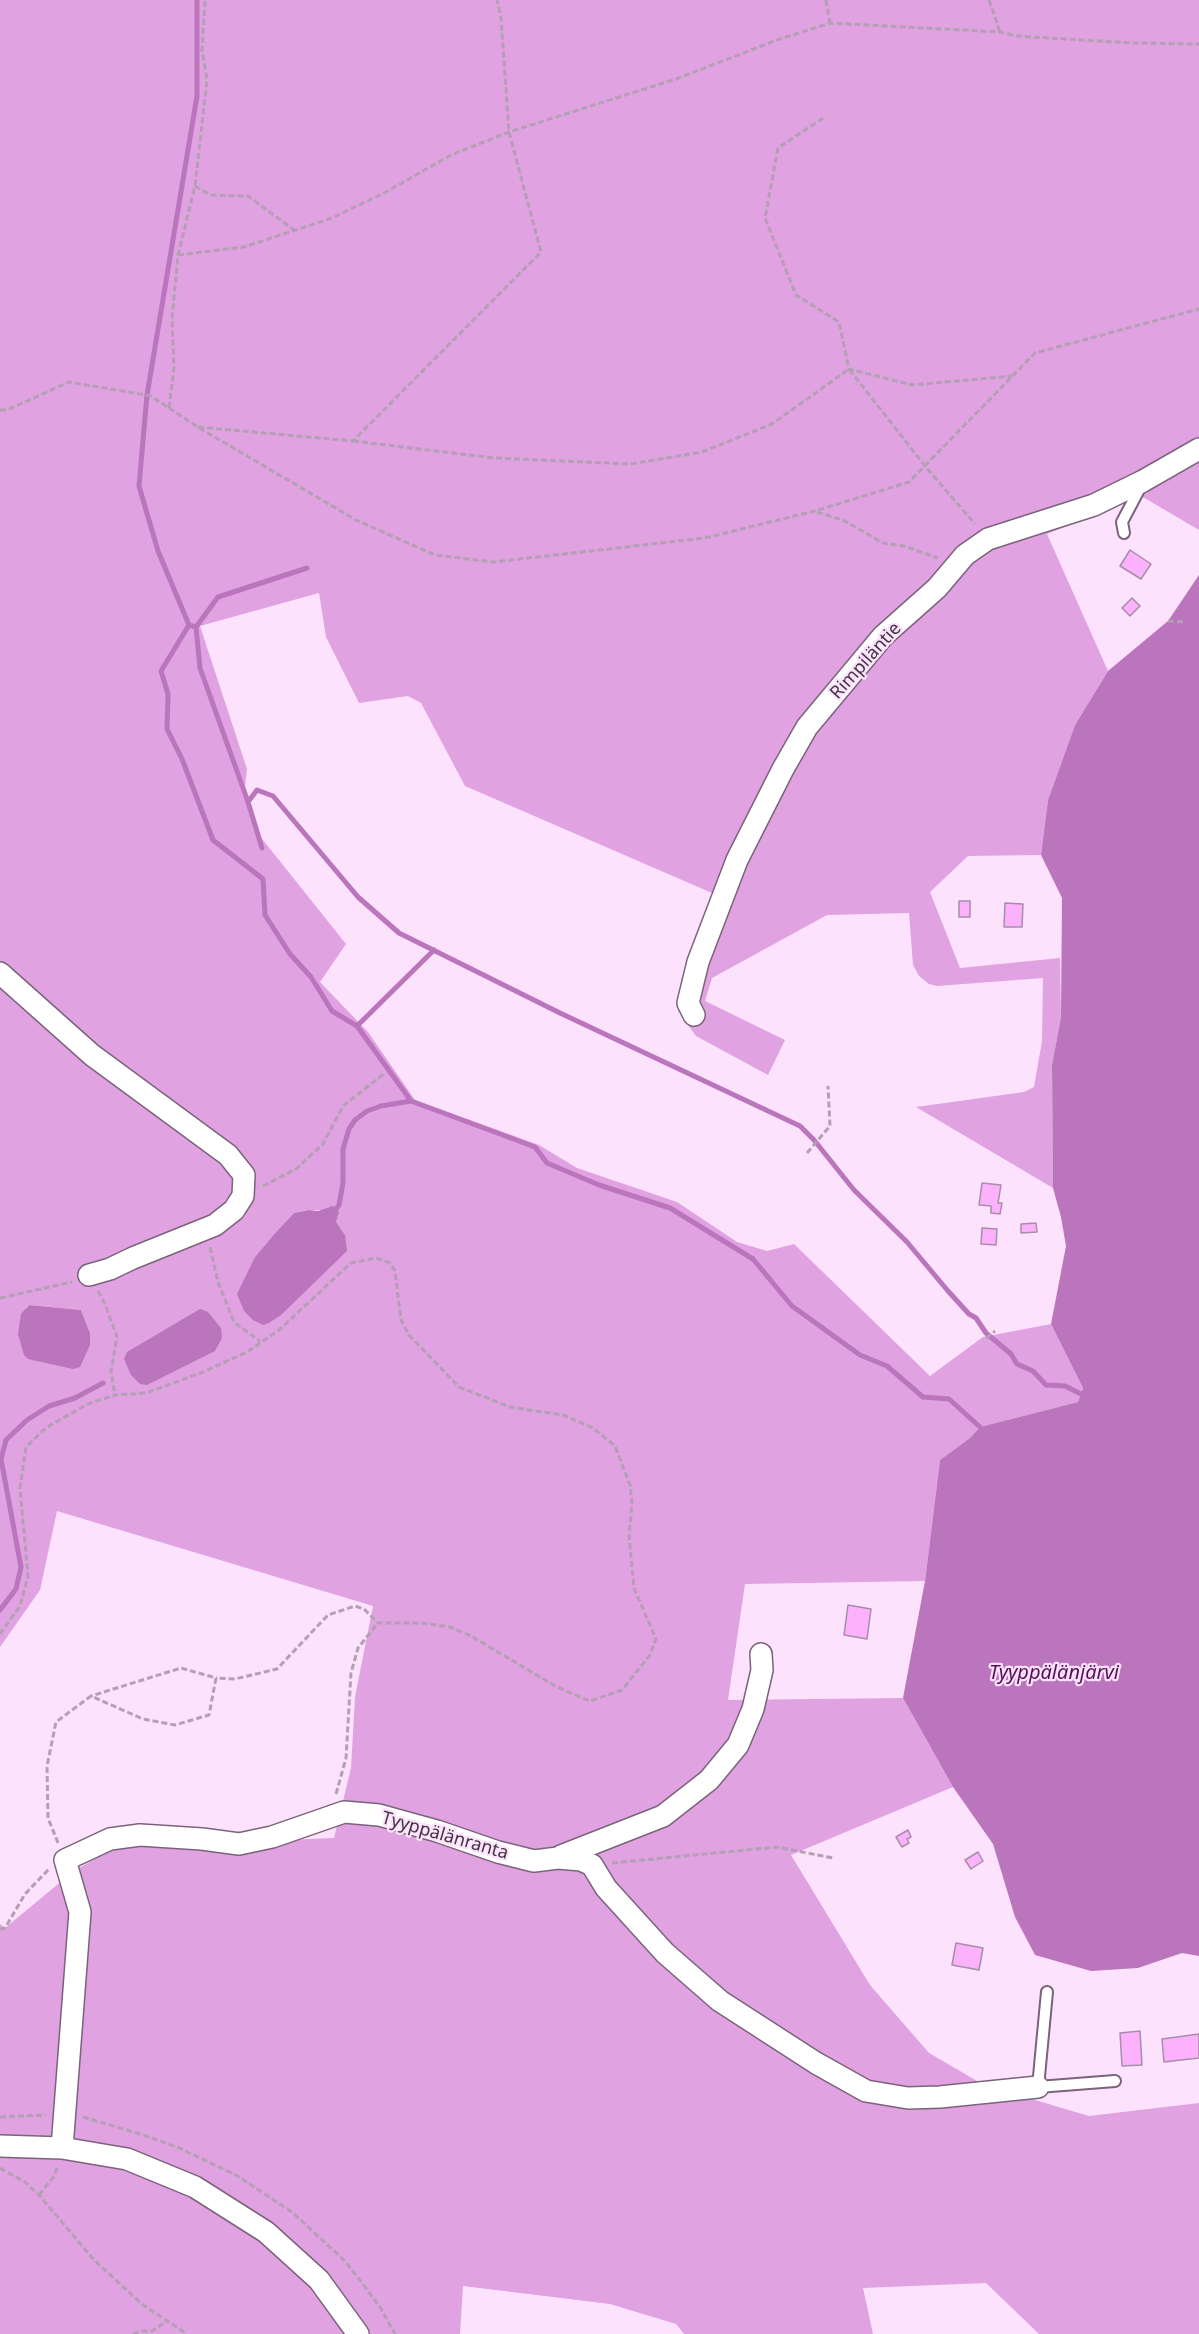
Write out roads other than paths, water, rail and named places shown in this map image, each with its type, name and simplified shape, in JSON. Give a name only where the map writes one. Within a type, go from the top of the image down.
[{"type":"street","name":"Rimpiläntie","points":[[694,1015],[688,1003],[698,962],[737,860],[807,727],[883,636],[937,588],[965,555],[988,539],[1086,508],[1143,481],[1199,449]]},
{"type":"street","points":[[0,973],[92,1055],[228,1155],[244,1175],[243,1196],[234,1210],[215,1225],[110,1269],[89,1275]]},
{"type":"street","points":[[558,1858],[663,1816],[709,1780],[738,1745],[753,1709],[762,1670],[761,1654]]},
{"type":"street","name":"Tyyppälänranta","points":[[62,2148],[80,1912],[65,1860],[110,1839],[140,1834],[239,1844],[272,1837],[344,1812],[379,1815],[534,1861],[558,1858],[581,1860],[592,1865],[606,1888],[665,1953],[720,2001],[816,2063],[866,2091],[908,2098],[1038,2087]]},
{"type":"street","points":[[0,2146],[62,2148],[127,2158],[195,2187],[266,2232],[319,2280],[358,2334]]},
{"type":"lane","points":[[1124,533],[1122,522],[1143,481]]},
{"type":"lane","points":[[1047,1992],[1038,2087],[1115,2081]]},
{"type":"water","name":"Tyyppälänjärvi","points":[[1199,575],[1199,1956],[1182,1953],[1138,1968],[1091,1971],[1035,1955],[1015,1917],[993,1844],[953,1787],[903,1698],[925,1581],[940,1460],[970,1438],[980,1427],[1078,1402],[1083,1388],[1051,1324],[1066,1246],[1053,1188],[1052,1065],[1061,1017],[1062,898],[1041,855],[1048,800],[1075,725],[1108,671],[1168,621]]},
{"type":"water","points":[[333,1206],[339,1212],[336,1222],[345,1235],[347,1251],[281,1315],[263,1325],[253,1320],[244,1311],[237,1294],[255,1257],[294,1213],[318,1211]]},
{"type":"water","points":[[29,1305],[81,1310],[90,1333],[90,1345],[80,1367],[73,1369],[28,1359],[24,1355],[18,1334],[21,1314]]},
{"type":"water","points":[[200,1309],[208,1312],[221,1328],[222,1338],[215,1351],[147,1385],[140,1384],[131,1375],[124,1359],[127,1352]]},
{"type":"waterway","points":[[197,0],[197,96],[147,395],[139,486],[158,551],[189,625],[196,627],[200,668],[248,802],[257,790],[273,796],[358,897],[399,933],[560,1013],[800,1126],[854,1190],[907,1242],[948,1291],[969,1314],[976,1318],[986,1333],[1011,1354],[1017,1364],[1033,1371],[1046,1385],[1065,1386],[1081,1394]]},
{"type":"waterway","points":[[196,627],[218,597],[307,568]]},
{"type":"waterway","points":[[189,625],[161,671],[168,694],[167,729],[182,759],[213,840],[263,879],[265,915],[290,954],[311,977],[332,1011],[357,1026]]},
{"type":"waterway","points":[[248,802],[262,848]]},
{"type":"waterway","points":[[411,1101],[357,1026],[434,950]]},
{"type":"waterway","points":[[336,1209],[339,1205],[343,1183],[343,1149],[349,1129],[355,1120],[367,1111],[381,1106],[411,1101],[535,1147],[547,1163],[599,1185],[670,1208],[753,1259],[792,1306],[860,1355],[887,1366],[923,1397],[949,1399],[980,1427]]},
{"type":"waterway","points":[[0,1610],[16,1589],[21,1567],[1,1459],[6,1440],[27,1420],[49,1406],[75,1398],[103,1383]]}]
